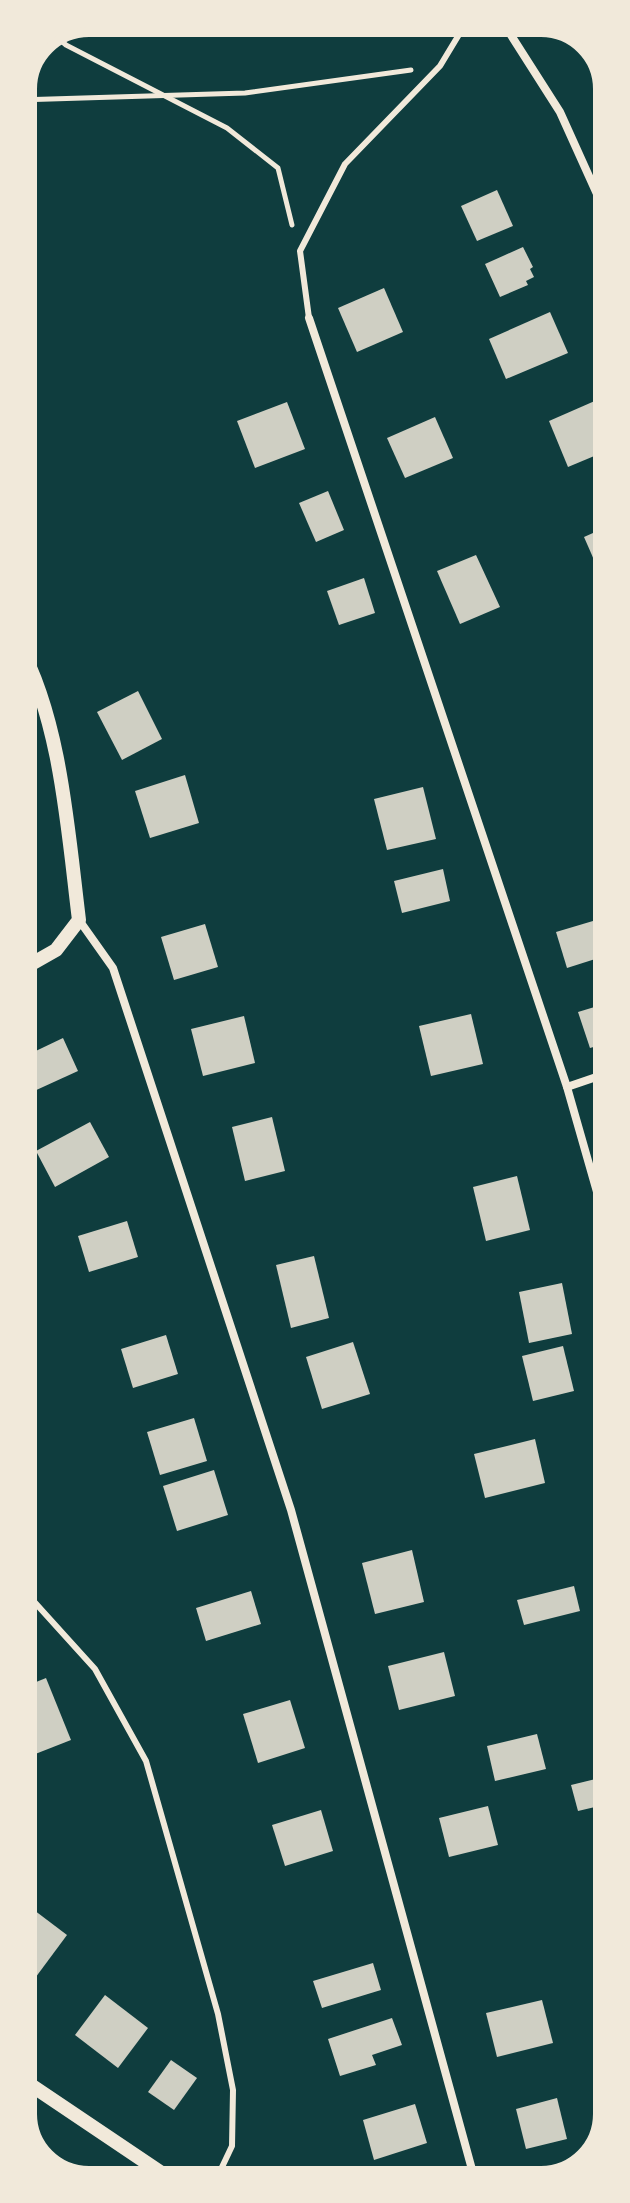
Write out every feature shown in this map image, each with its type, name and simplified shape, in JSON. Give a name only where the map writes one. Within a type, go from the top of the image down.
[{"type":"street","points":[[509,32],[560,112],[598,196]]},
{"type":"street","points":[[309,318],[567,1087],[598,1196]]},
{"type":"street","points":[[32,668],[62,782],[79,920],[113,968],[291,1510],[472,2171]]},
{"type":"street","points":[[32,964],[56,950],[79,920]]},
{"type":"street","points":[[567,1087],[598,1076]]},
{"type":"street","points":[[32,2086],[159,2171]]},
{"type":"lane","points":[[309,318],[300,251],[345,164],[440,66],[461,32]]},
{"type":"lane","points":[[32,1599],[95,1669],[146,1761],[218,2014],[233,2090],[232,2146],[220,2171]]},
{"type":"path","points":[[60,40],[227,128],[278,168],[300,251]]},
{"type":"path","points":[[32,100],[245,93],[440,66]]},
{"type":"building","points":[[497,190],[513,226],[477,241],[461,206]]},
{"type":"building","points":[[523,247],[533,267],[530,269],[534,277],[526,281],[528,285],[500,297],[485,264]]},
{"type":"building","points":[[384,288],[403,332],[357,352],[338,308]]},
{"type":"building","points":[[550,312],[568,353],[506,379],[489,339]]},
{"type":"building","points":[[597,400],[598,454],[568,467],[549,421]]},
{"type":"building","points":[[287,402],[305,449],[255,468],[237,421]]},
{"type":"building","points":[[435,417],[453,458],[405,478],[387,438]]},
{"type":"building","points":[[328,491],[344,530],[316,542],[299,503]]},
{"type":"building","points":[[598,531],[598,569],[584,537]]},
{"type":"building","points":[[476,555],[500,607],[460,624],[437,571]]},
{"type":"building","points":[[364,578],[375,613],[339,625],[327,591]]},
{"type":"building","points":[[138,691],[162,739],[122,760],[97,712]]},
{"type":"building","points":[[185,775],[199,823],[150,838],[135,791]]},
{"type":"building","points":[[423,787],[436,839],[387,850],[374,799]]},
{"type":"building","points":[[443,869],[450,901],[402,913],[394,881]]},
{"type":"building","points":[[598,919],[598,958],[567,968],[556,932]]},
{"type":"building","points":[[205,924],[218,967],[174,980],[161,937]]},
{"type":"building","points":[[598,1006],[598,1046],[590,1048],[578,1012]]},
{"type":"building","points":[[471,1014],[483,1064],[431,1076],[419,1026]]},
{"type":"building","points":[[244,1016],[255,1063],[203,1076],[191,1029]]},
{"type":"building","points":[[63,1038],[78,1071],[32,1092],[32,1053]]},
{"type":"building","points":[[272,1117],[285,1171],[245,1181],[232,1127]]},
{"type":"building","points":[[90,1122],[109,1157],[55,1187],[36,1151]]},
{"type":"building","points":[[517,1176],[530,1230],[486,1241],[473,1187]]},
{"type":"building","points":[[127,1221],[138,1257],[89,1272],[78,1236]]},
{"type":"building","points":[[314,1256],[329,1318],[291,1328],[276,1265]]},
{"type":"building","points":[[562,1283],[572,1334],[529,1343],[519,1292]]},
{"type":"building","points":[[166,1335],[178,1374],[133,1388],[121,1349]]},
{"type":"building","points":[[353,1342],[370,1394],[322,1409],[306,1357]]},
{"type":"building","points":[[563,1346],[574,1391],[533,1401],[522,1356]]},
{"type":"building","points":[[194,1418],[207,1461],[160,1475],[147,1432]]},
{"type":"building","points":[[535,1439],[545,1483],[485,1498],[474,1454]]},
{"type":"building","points":[[214,1470],[228,1515],[177,1531],[163,1486]]},
{"type":"building","points":[[412,1550],[424,1602],[375,1614],[362,1563]]},
{"type":"building","points":[[574,1586],[580,1611],[524,1625],[517,1600]]},
{"type":"building","points":[[251,1591],[261,1624],[206,1641],[196,1608]]},
{"type":"building","points":[[444,1652],[455,1696],[399,1710],[388,1666]]},
{"type":"building","points":[[46,1678],[71,1740],[32,1755],[32,1684]]},
{"type":"building","points":[[290,1700],[305,1748],[258,1763],[243,1714]]},
{"type":"building","points":[[537,1734],[546,1769],[495,1781],[487,1746]]},
{"type":"building","points":[[598,1778],[598,1806],[578,1811],[571,1785]]},
{"type":"building","points":[[488,1806],[498,1845],[449,1857],[439,1818]]},
{"type":"building","points":[[321,1810],[333,1851],[285,1866],[272,1825]]},
{"type":"building","points":[[32,1909],[67,1935],[32,1982]]},
{"type":"building","points":[[373,1963],[381,1990],[322,2008],[313,1981]]},
{"type":"building","points":[[105,1995],[148,2028],[118,2068],[75,2035]]},
{"type":"building","points":[[542,2000],[553,2043],[497,2057],[486,2013]]},
{"type":"building","points":[[392,2018],[402,2045],[372,2055],[376,2065],[340,2076],[328,2039]]},
{"type":"building","points":[[171,2060],[197,2078],[174,2110],[148,2092]]},
{"type":"building","points":[[557,2098],[567,2139],[526,2149],[516,2109]]},
{"type":"building","points":[[415,2104],[427,2143],[374,2160],[363,2120]]}]
